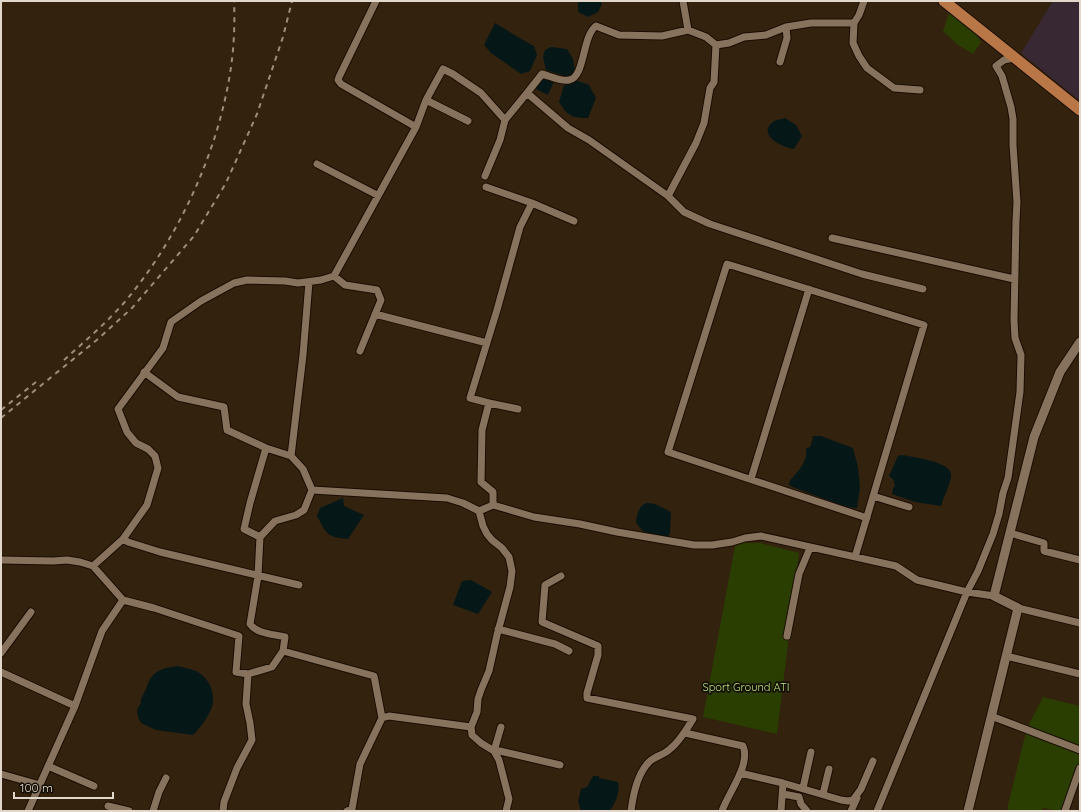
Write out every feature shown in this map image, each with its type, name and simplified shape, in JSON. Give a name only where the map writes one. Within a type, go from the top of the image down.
[{"type":"main road","points":[[944,1],[1080,110]]},
{"type":"street","points":[[376,1],[338,80],[341,84],[353,92],[416,128]]},
{"type":"street","points":[[683,1],[688,30]]},
{"type":"street","points":[[864,1],[859,15],[854,23],[853,43],[859,56],[867,68],[894,88],[920,90]]},
{"type":"street","points":[[485,176],[500,140],[505,120],[542,74],[563,80],[571,80],[575,78],[581,65],[588,38],[592,29],[596,26],[619,35],[662,36],[688,30],[706,37],[716,45],[729,43],[744,37],[766,34],[786,27],[811,23],[854,23]]},
{"type":"street","points":[[780,62],[787,38],[786,27]]},
{"type":"street","points":[[668,196],[696,143],[704,123],[710,88],[714,82],[716,45]]},
{"type":"street","points":[[877,811],[967,592],[978,571],[993,534],[1008,478],[1020,392],[1021,355],[1015,338],[1014,279],[1017,202],[1012,107],[1002,76],[996,66],[1004,60],[1014,58]]},
{"type":"street","points":[[93,566],[123,539],[147,506],[158,468],[155,456],[148,449],[136,443],[127,432],[118,409],[163,348],[170,322],[201,301],[234,283],[247,280],[285,281],[298,283],[322,280],[334,276],[377,195],[416,128],[426,100],[443,69],[481,93],[505,120]]},
{"type":"street","points":[[527,93],[568,128],[588,140],[668,196],[684,212],[710,224],[862,274],[923,289]]},
{"type":"street","points":[[426,100],[468,121]]},
{"type":"street","points":[[317,164],[377,195]]},
{"type":"street","points":[[486,187],[532,203],[574,221]]},
{"type":"street","points":[[518,409],[470,398],[520,227],[532,203]]},
{"type":"street","points":[[832,238],[1014,279]]},
{"type":"street","points":[[855,557],[867,518],[924,324],[727,264],[668,452],[867,518]]},
{"type":"street","points":[[334,276],[345,285],[377,290],[381,300],[360,351]]},
{"type":"street","points":[[291,456],[303,355],[309,282]]},
{"type":"street","points":[[751,480],[808,289]]},
{"type":"street","points":[[375,314],[487,343]]},
{"type":"street","points":[[994,596],[1034,437],[1060,372],[1080,342]]},
{"type":"street","points":[[1,560],[67,560],[93,566],[123,600],[154,608],[239,636],[236,672],[248,674],[272,667],[283,651],[285,637],[261,632],[253,628],[250,624],[258,576],[260,537],[275,520],[296,515],[304,510],[312,490],[303,469],[291,456],[266,448],[226,430],[224,407],[178,397],[144,372]]},
{"type":"street","points":[[489,403],[482,430],[481,482],[493,492],[493,506]]},
{"type":"street","points":[[260,537],[244,529],[266,448]]},
{"type":"street","points":[[312,490],[447,498],[463,503],[479,512],[487,534],[509,557],[512,571],[510,587],[498,629],[489,671],[478,699],[478,712],[471,727],[472,735],[494,751],[499,760],[509,799],[506,811]]},
{"type":"street","points":[[873,496],[909,507]]},
{"type":"street","points":[[479,512],[493,506],[534,517],[694,545],[712,546],[744,538],[761,536],[896,566],[917,580],[967,592],[994,596],[1018,608],[1080,623]]},
{"type":"street","points":[[1010,533],[1044,543],[1044,551],[1080,560]]},
{"type":"street","points":[[123,539],[160,552],[299,585]]},
{"type":"street","points":[[787,636],[799,574],[810,548]]},
{"type":"street","points":[[561,576],[544,585],[542,622],[598,646],[598,655],[587,693],[587,698],[692,719],[685,733],[672,748],[649,762],[642,772],[637,782],[631,811]]},
{"type":"street","points":[[28,811],[75,706],[102,631],[123,600]]},
{"type":"street","points":[[968,811],[1018,608]]},
{"type":"street","points":[[1,653],[31,612]]},
{"type":"street","points":[[498,629],[555,644],[569,651]]},
{"type":"street","points":[[283,651],[374,676],[382,718],[360,764],[352,809],[347,811]]},
{"type":"street","points":[[1006,656],[1080,674]]},
{"type":"street","points":[[1,672],[75,706]]},
{"type":"street","points":[[223,811],[224,802],[237,768],[252,740],[246,704],[248,674]]},
{"type":"street","points":[[382,718],[389,716],[471,727]]},
{"type":"street","points":[[991,716],[1080,750]]},
{"type":"street","points":[[494,751],[501,727]]},
{"type":"street","points":[[685,733],[743,746],[745,757],[740,773],[722,811]]},
{"type":"street","points":[[494,751],[500,751],[560,765]]},
{"type":"street","points":[[803,788],[811,752]]},
{"type":"street","points":[[851,811],[873,761]]},
{"type":"street","points":[[48,766],[94,786]]},
{"type":"street","points":[[1065,811],[1080,768]]},
{"type":"street","points":[[823,794],[829,769]]},
{"type":"street","points":[[740,773],[803,788],[848,801],[857,797]]},
{"type":"street","points":[[1,774],[40,785]]},
{"type":"street","points":[[154,811],[159,792],[166,778]]},
{"type":"street","points":[[781,811],[783,783]]},
{"type":"street","points":[[783,794],[799,797],[801,804],[807,811]]},
{"type":"street","points":[[108,806],[129,811]]},
{"type":"shaded area","points":[[578,1],[601,1],[602,4],[598,12],[588,17],[578,12]]},
{"type":"shaded area","points":[[1053,1],[1080,1],[1080,101],[1021,53]]},
{"type":"shaded area","points":[[495,23],[534,46],[537,55],[530,71],[521,74],[491,53],[484,45]]},
{"type":"shaded area","points":[[551,47],[567,49],[573,59],[575,72],[568,77],[546,70],[543,57],[545,50]]},
{"type":"shaded area","points":[[540,72],[556,77],[548,95],[532,87]]},
{"type":"shaded area","points":[[578,81],[589,85],[596,98],[588,118],[574,117],[570,115],[559,102],[564,85],[569,82]]},
{"type":"shaded area","points":[[785,118],[796,125],[802,136],[794,149],[778,143],[769,136],[769,127],[773,122]]},
{"type":"shaded area","points":[[812,436],[821,436],[853,448],[858,467],[860,488],[857,508],[846,507],[790,486],[790,481],[803,463],[806,456],[806,448],[810,447],[813,438]]},
{"type":"shaded area","points":[[900,455],[929,460],[944,466],[949,470],[951,477],[941,506],[915,502],[892,494],[895,486],[893,479],[889,476],[898,456]]},
{"type":"shaded area","points":[[343,498],[344,506],[364,515],[348,539],[331,536],[328,534],[317,516],[320,508]]},
{"type":"shaded area","points":[[648,503],[655,504],[671,512],[670,533],[668,537],[649,535],[639,527],[636,522],[642,505]]},
{"type":"shaded area","points":[[471,580],[492,592],[478,614],[453,605],[462,581]]},
{"type":"shaded area","points":[[178,666],[194,670],[202,675],[210,685],[213,697],[209,715],[193,735],[156,730],[141,723],[137,714],[148,683],[154,675],[166,668]]},
{"type":"shaded area","points":[[593,776],[599,776],[599,778],[618,782],[617,797],[614,805],[609,811],[581,811],[578,801],[581,789],[587,787]]},
{"type":"green space","points":[[949,13],[971,27],[981,42],[973,54],[958,45],[943,31]]},
{"type":"green space","name":"Sport Ground ATI","points":[[738,543],[760,543],[799,553],[777,734],[703,717],[735,546]]},
{"type":"green space","points":[[1043,697],[1080,706],[1080,760],[1061,811],[1043,808],[1042,811],[1013,811],[1007,809],[1027,728]]},
{"type":"railway","points":[[64,360],[123,304],[143,279],[178,223],[193,193],[217,130],[225,99],[233,51],[234,1]]},
{"type":"railway","points":[[1,418],[98,339],[132,308],[194,236],[226,183],[257,114],[283,37],[292,1]]},
{"type":"railway","points":[[1,410],[36,382]]}]
